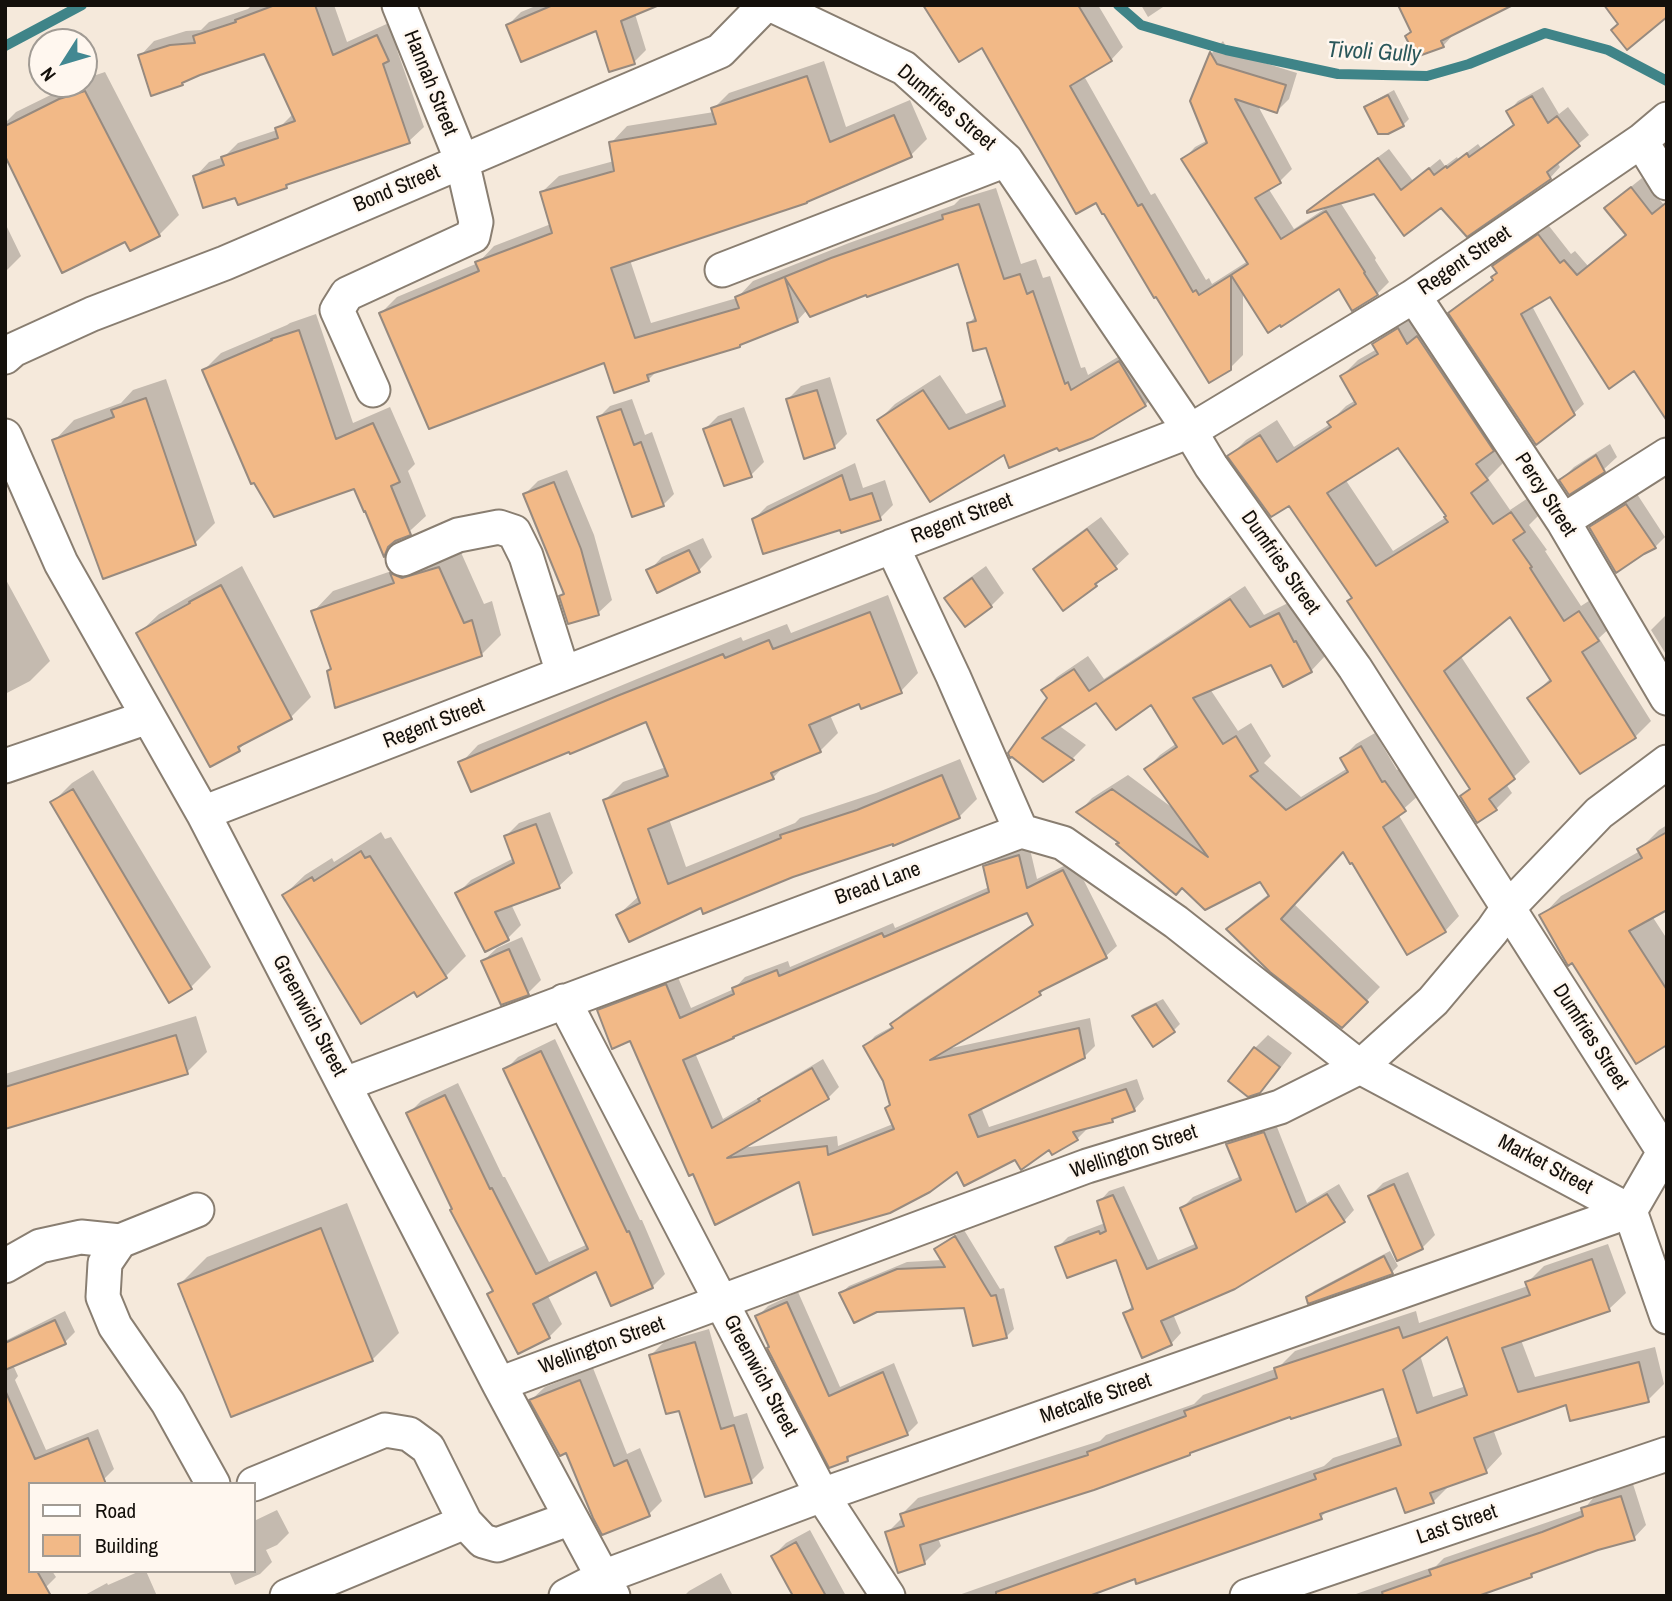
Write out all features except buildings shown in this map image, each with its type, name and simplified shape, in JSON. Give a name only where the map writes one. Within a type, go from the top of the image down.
[{"type":"street","name":"Hannah Street","points":[[373,390],[337,310],[346,294],[473,236],[476,222],[462,161],[399,5]]},
{"type":"street","name":"Bond Street","points":[[9,353],[92,314],[225,263],[720,51],[765,5]]},
{"type":"street","name":"Dumfries Street","points":[[772,5],[904,68],[1006,160],[1211,466],[1355,667],[1665,1150],[1630,1211]]},
{"type":"street","name":"Regent Street","points":[[203,813],[1190,431],[1415,296],[1641,141],[1667,119]]},
{"type":"street","points":[[1641,141],[1667,183]]},
{"type":"street","points":[[722,270],[1006,160]]},
{"type":"street","name":"Percy Street","points":[[1415,296],[1563,521],[1667,698]]},
{"type":"street","name":"Greenwich Street","points":[[5,436],[61,563],[203,813],[499,1384],[608,1587]]},
{"type":"street","points":[[1563,521],[1667,455]]},
{"type":"street","points":[[403,559],[458,535],[499,527],[514,532],[526,556],[563,673]]},
{"type":"street","points":[[892,546],[1021,831],[1063,843],[1164,914],[1360,1068]]},
{"type":"street","points":[[5,766],[148,717]]},
{"type":"street","name":"Wellington Street","points":[[499,1384],[1087,1166],[1280,1107],[1360,1068],[1433,1001],[1508,908],[1599,813],[1667,762]]},
{"type":"street","name":"Bread Lane","points":[[345,1084],[1021,831]]},
{"type":"street","name":"Greenwich Street","points":[[564,1001],[822,1495],[888,1596]]},
{"type":"street","name":"Market Street","points":[[1360,1068],[1630,1211]]},
{"type":"street","points":[[5,1266],[40,1246],[81,1237],[120,1241],[197,1210]]},
{"type":"street","points":[[1630,1211],[1667,1317]]},
{"type":"street","name":"Metcalfe Street","points":[[566,1596],[608,1587],[822,1495],[1630,1211]]},
{"type":"street","points":[[120,1241],[106,1263],[103,1297],[115,1326],[168,1403],[212,1482]]},
{"type":"street","points":[[256,1484],[385,1430],[409,1434],[428,1448],[465,1522],[483,1541],[497,1545],[571,1518]]},
{"type":"street","name":"Last Street","points":[[1247,1596],[1667,1454]]},
{"type":"street","points":[[287,1596],[465,1522]]},
{"type":"waterway","name":"Tivoli Gully","points":[[5,46],[82,5]]},
{"type":"waterway","name":"Tivoli Gully","points":[[1118,5],[1141,25],[1226,50],[1338,74],[1427,76],[1469,64],[1545,33],[1608,50],[1667,81]]}]
